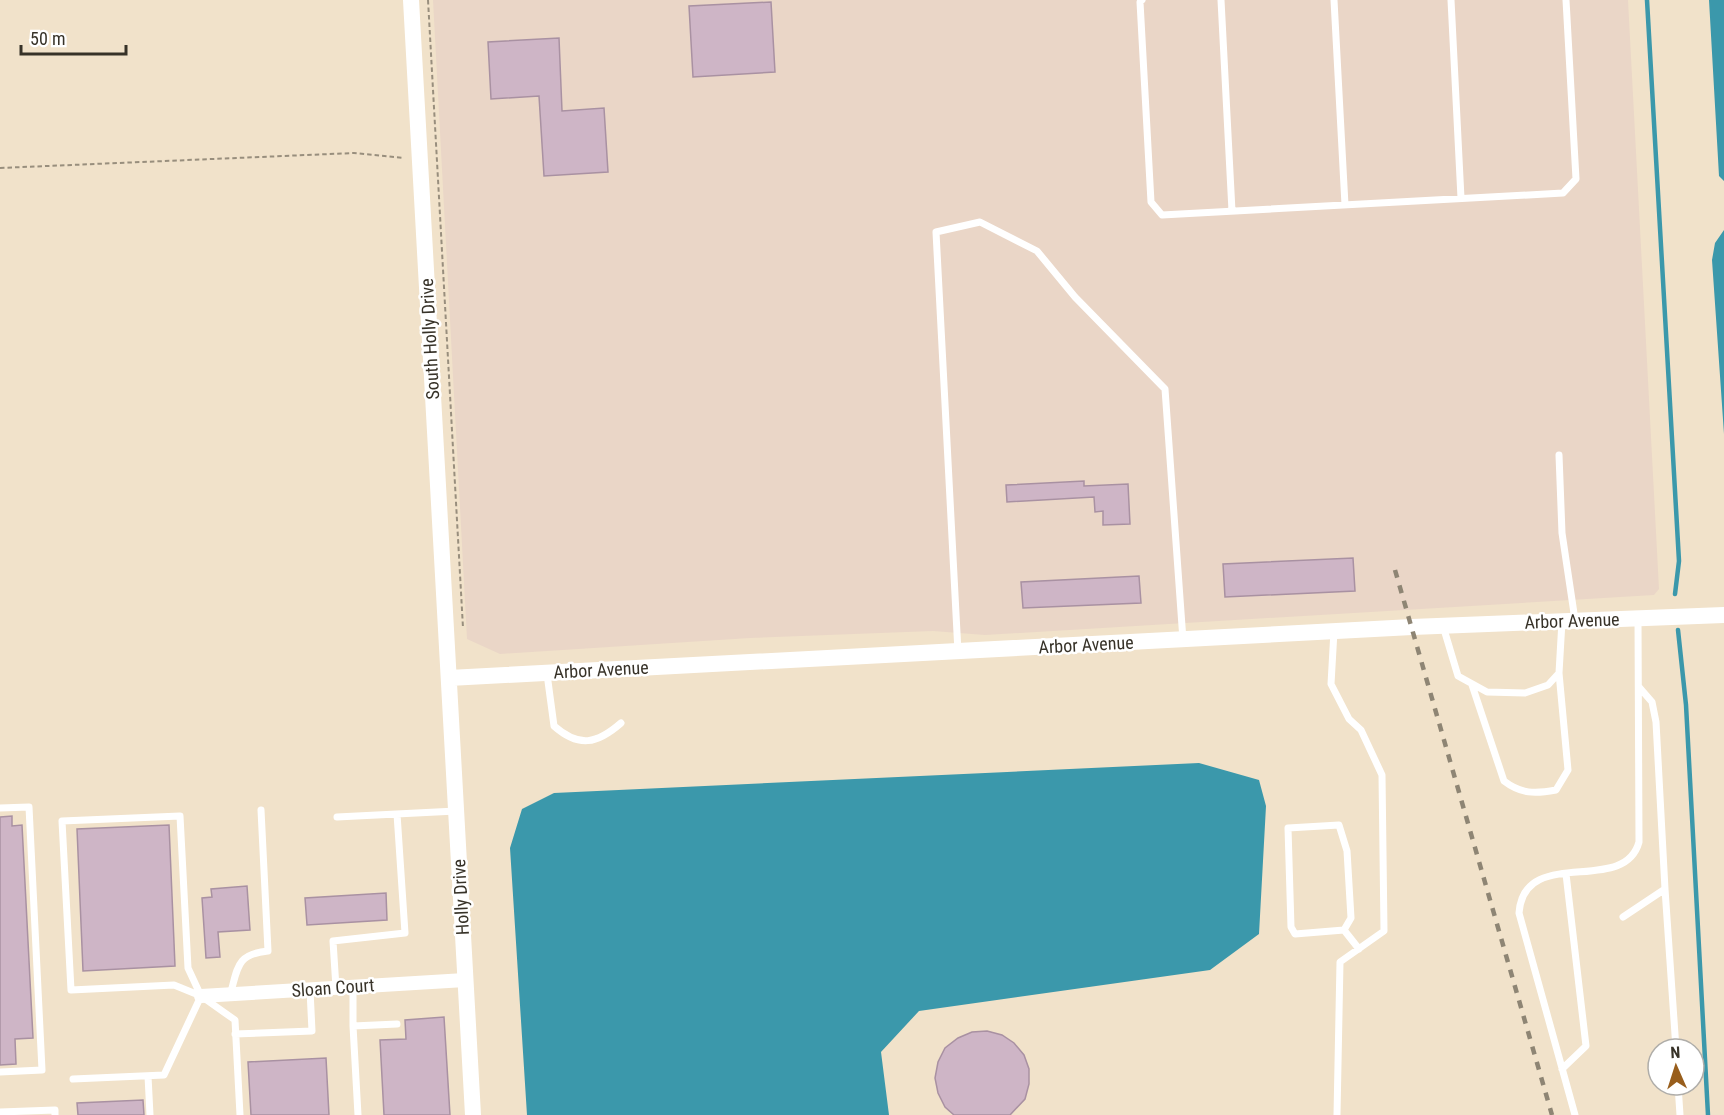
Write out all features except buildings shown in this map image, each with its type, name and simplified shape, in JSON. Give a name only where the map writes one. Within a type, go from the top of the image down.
[{"type":"street","name":"South Holly Drive","points":[[411,0],[449,678]]},
{"type":"street","name":"Arbor Avenue","points":[[449,678],[1334,631],[1724,615]]},
{"type":"street","name":"Holly Drive","points":[[449,678],[473,1115]]},
{"type":"street","name":"Sloan Court","points":[[201,996],[465,980]]},
{"type":"lane","points":[[1142,0],[1140,2],[1151,202],[1162,215],[1563,192],[1576,179],[1566,0]]},
{"type":"lane","points":[[1221,0],[1232,211]]},
{"type":"lane","points":[[1334,0],[1345,205]]},
{"type":"lane","points":[[1450,0],[1461,198]]},
{"type":"lane","points":[[958,652],[936,232],[980,222],[1037,251],[1075,297],[1165,388],[1183,640]]},
{"type":"lane","points":[[1472,685],[1504,781],[1514,789],[1533,794],[1556,790],[1568,770],[1559,673],[1568,620],[1559,455]]},
{"type":"lane","points":[[1575,1115],[1519,913],[1520,900],[1526,887],[1539,879],[1622,865],[1635,854],[1639,842],[1638,618]]},
{"type":"lane","points":[[1443,626],[1458,676],[1487,692],[1525,693],[1548,685],[1559,673]]},
{"type":"lane","points":[[1334,631],[1331,684],[1350,719],[1361,730],[1382,775],[1384,930],[1340,962],[1337,1115]]},
{"type":"lane","points":[[547,673],[554,726],[568,739],[585,741],[605,737],[621,723]]},
{"type":"lane","points":[[1639,687],[1652,702],[1656,722],[1675,1037]]},
{"type":"lane","points":[[0,808],[29,807],[42,1070],[0,1072]]},
{"type":"lane","points":[[230,995],[240,961],[251,953],[268,951],[261,810]]},
{"type":"lane","points":[[337,817],[456,811]]},
{"type":"lane","points":[[336,988],[333,941],[405,933],[397,814]]},
{"type":"lane","points":[[201,996],[188,968],[180,816],[62,821],[71,990],[174,985],[201,996],[235,1020],[240,1115]]},
{"type":"lane","points":[[1339,825],[1347,851],[1351,918],[1344,930],[1295,934],[1291,927],[1288,828],[1339,825]]},
{"type":"lane","points":[[1562,1070],[1586,1046],[1566,874]]},
{"type":"lane","points":[[1623,917],[1665,890]]},
{"type":"lane","points":[[1344,930],[1359,949]]},
{"type":"lane","points":[[353,986],[358,1115]]},
{"type":"lane","points":[[235,1034],[312,1031],[310,990]]},
{"type":"lane","points":[[73,1079],[164,1075],[201,996]]},
{"type":"lane","points":[[353,1026],[397,1024]]},
{"type":"lane","points":[[148,1076],[150,1115]]},
{"type":"lane","points":[[1679,1097],[1680,1115]]},
{"type":"lane","points":[[0,1112],[55,1110],[55,1115]]},
{"type":"path","points":[[428,0],[463,628]]},
{"type":"path","points":[[0,168],[354,153],[393,159],[420,158]]},
{"type":"shaded area","points":[[433,0],[1628,0],[1659,589],[1654,595],[985,635],[933,631],[750,638],[500,654],[467,639]]},
{"type":"water","points":[[1709,0],[1724,0],[1724,181],[1719,176]]},
{"type":"water","points":[[1724,230],[1724,434],[1712,260],[1715,243]]},
{"type":"water","points":[[1199,763],[1259,780],[1266,806],[1259,934],[1210,970],[919,1011],[881,1052],[889,1115],[527,1115],[510,848],[522,809],[554,793]]},
{"type":"waterway","points":[[1647,0],[1679,561],[1675,594]]},
{"type":"waterway","points":[[1678,630],[1686,705],[1708,1115]]},
{"type":"railway","points":[[1395,570],[1552,1115]]}]
